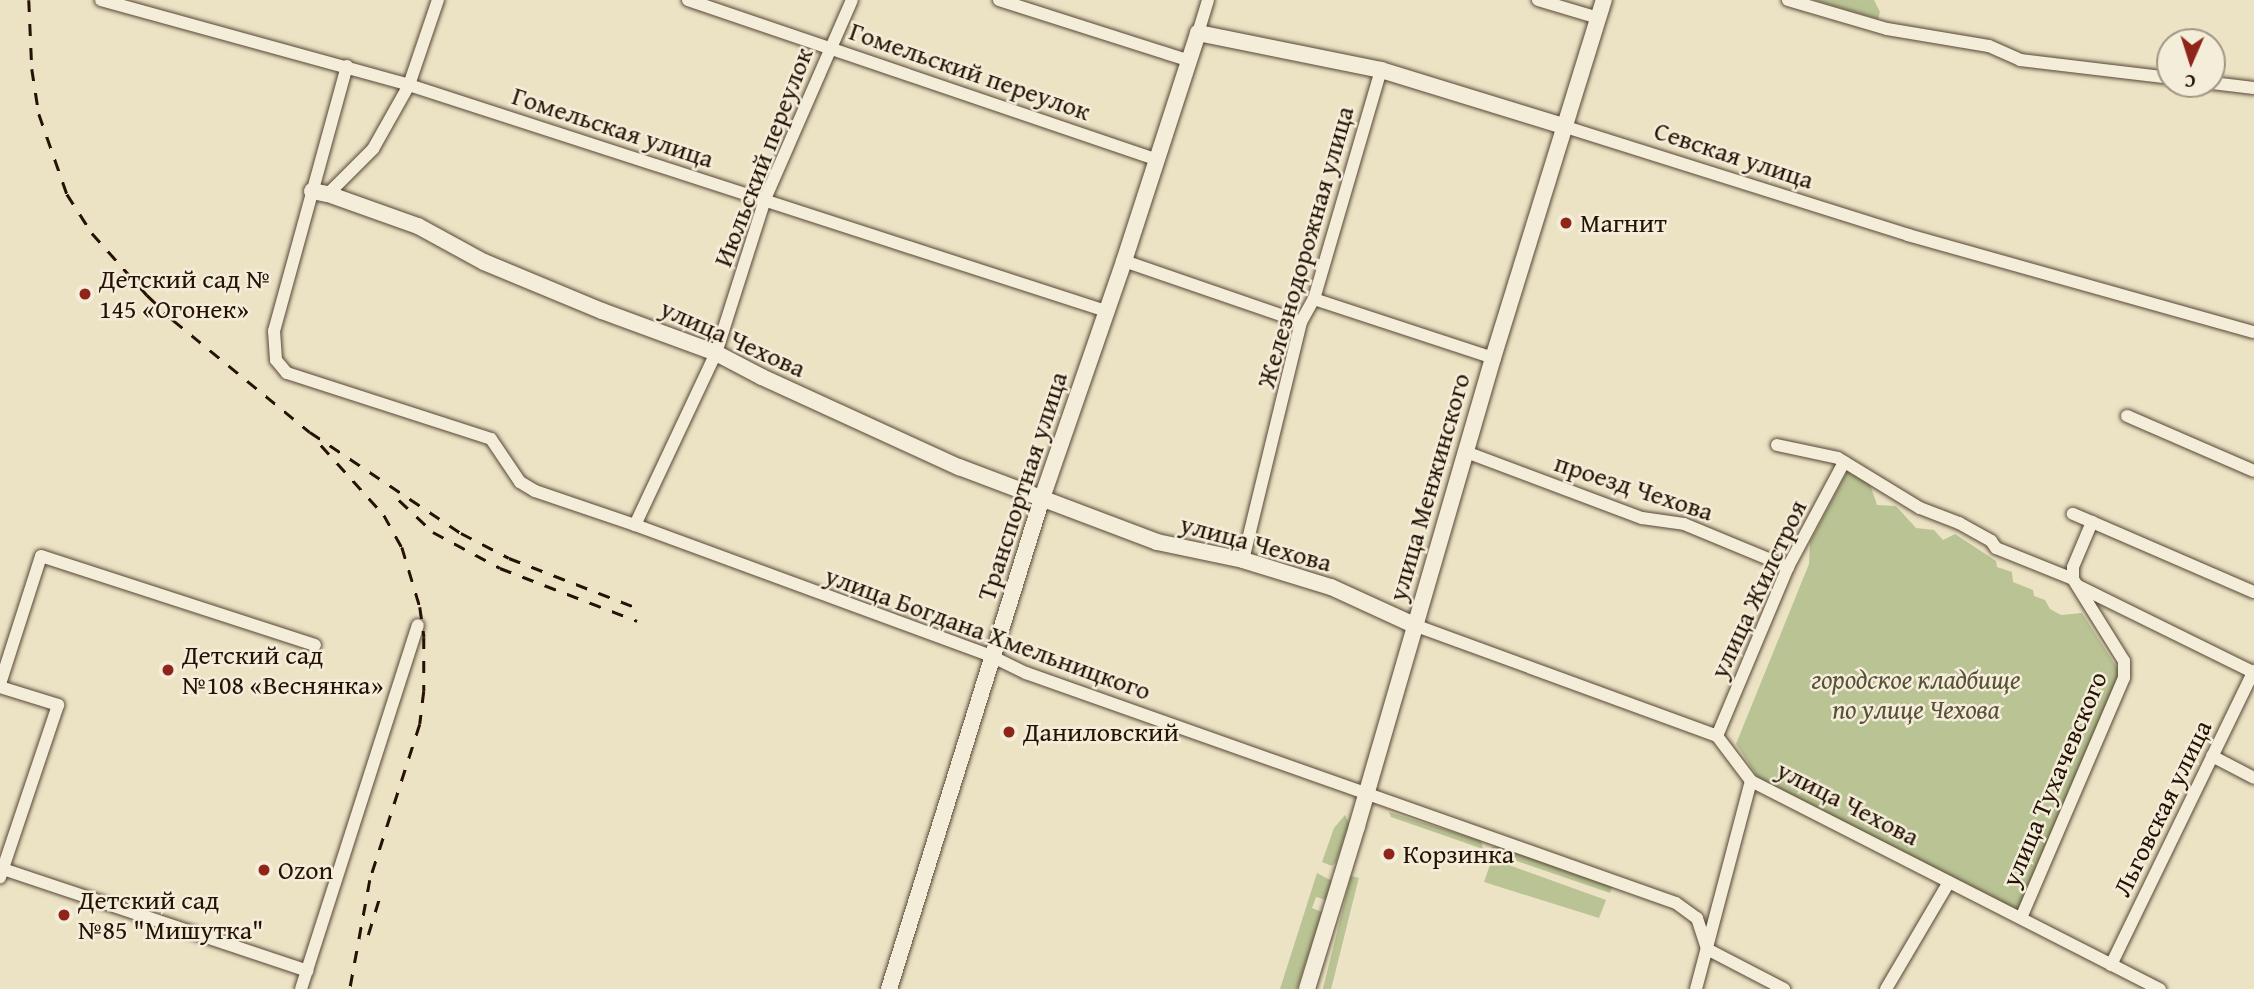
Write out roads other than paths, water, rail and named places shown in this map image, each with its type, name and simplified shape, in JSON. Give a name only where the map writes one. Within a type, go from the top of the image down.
[{"type":"street","name":"Гомельская улица","points":[[101,0],[409,85],[1106,311]]},
{"type":"street","points":[[144,13],[149,0]]},
{"type":"street","points":[[328,194],[373,149],[409,85],[438,0]]},
{"type":"street","name":"Гомельский переулок","points":[[688,0],[830,46],[1157,160]]},
{"type":"street","name":"Июльский переулок","points":[[635,525],[716,353],[765,199],[852,0]]},
{"type":"street","points":[[999,0],[1187,60]]},
{"type":"street","name":"Транспортная улица","points":[[888,989],[1042,498],[1124,261],[1208,0]]},
{"type":"street","points":[[1538,0],[1598,18]]},
{"type":"street","name":"улица Менжинского","points":[[1307,989],[1493,359],[1604,0]]},
{"type":"street","points":[[1788,0],[1887,29],[1989,46],[2020,60],[2156,76]]},
{"type":"street","name":"Севская улица","points":[[1198,33],[1381,70],[1908,235],[2254,332]]},
{"type":"street","points":[[312,191],[347,66]]},
{"type":"street","name":"Железнодорожная улица","points":[[1243,560],[1301,322],[1314,299],[1381,70]]},
{"type":"street","points":[[2226,85],[2254,88]]},
{"type":"street","name":"улица Чехова","points":[[312,191],[328,194],[418,226],[484,262],[602,312],[716,353],[762,377],[959,467],[1157,542],[1243,560],[1331,587],[1414,625],[1717,736],[1751,781],[2021,918],[2111,965],[2144,986],[2160,989]]},
{"type":"street","name":"улица Богдана Хмельницкого","points":[[312,191],[274,331],[276,360],[287,373],[491,439],[503,453],[520,482],[535,491],[635,525],[993,657],[1026,673],[1675,903],[1697,918],[1707,949]]},
{"type":"street","points":[[1124,261],[1301,322]]},
{"type":"street","points":[[1314,299],[1493,359]]},
{"type":"street","points":[[2127,416],[2254,471]]},
{"type":"street","points":[[1777,445],[1844,462],[1920,508],[1959,523],[1991,541],[1996,548],[2075,583],[2254,671]]},
{"type":"street","name":"проезд Чехова","points":[[1465,453],[1642,518],[1684,524],[1788,567]]},
{"type":"street","name":"улица Жилстроя","points":[[1717,736],[1788,567],[1844,462]]},
{"type":"street","points":[[2073,514],[2254,592]]},
{"type":"street","points":[[2075,583],[2073,567],[2092,522]]},
{"type":"street","points":[[307,971],[1,873],[58,705],[0,685],[41,556],[315,645]]},
{"type":"street","name":"улица Тухачевского","points":[[2021,918],[2124,678],[2124,661],[2075,583]]},
{"type":"street","points":[[301,989],[418,625]]},
{"type":"street","name":"Льговская улица","points":[[2111,965],[2254,671]]},
{"type":"street","points":[[2212,756],[2254,779]]},
{"type":"street","points":[[1696,989],[1751,781]]},
{"type":"street","points":[[1886,989],[1949,882]]},
{"type":"street","points":[[1707,949],[1784,989]]},
{"type":"railway","points":[[29,0],[32,69],[39,114],[67,194],[92,233],[147,295],[173,320],[310,432],[461,533],[509,558],[640,609]]},
{"type":"railway","points":[[321,445],[384,515],[402,547],[420,607],[424,637],[424,691],[420,724],[370,880],[350,989]]},
{"type":"railway","points":[[399,500],[433,532],[500,568],[637,621]]},
{"type":"railway","points":[[368,935],[379,898]]},
{"type":"place","name":"Магнит","points":[[1566,223]]},
{"type":"place","name":"Детский сад № 145 «Огонек»","points":[[85,294]]},
{"type":"place","name":"Детский сад №108 «Веснянка»","points":[[168,670]]},
{"type":"place","name":"Даниловский","points":[[1009,732]]},
{"type":"place","name":"Корзинка","points":[[1389,854]]},
{"type":"place","name":"Ozon","points":[[264,870]]},
{"type":"place","name":"Детский сад №85 \"Мишутка\"","points":[[64,915]]},
{"type":"park label","name":"городское кладбище по улице Чехова","points":[[1916,694]]}]
